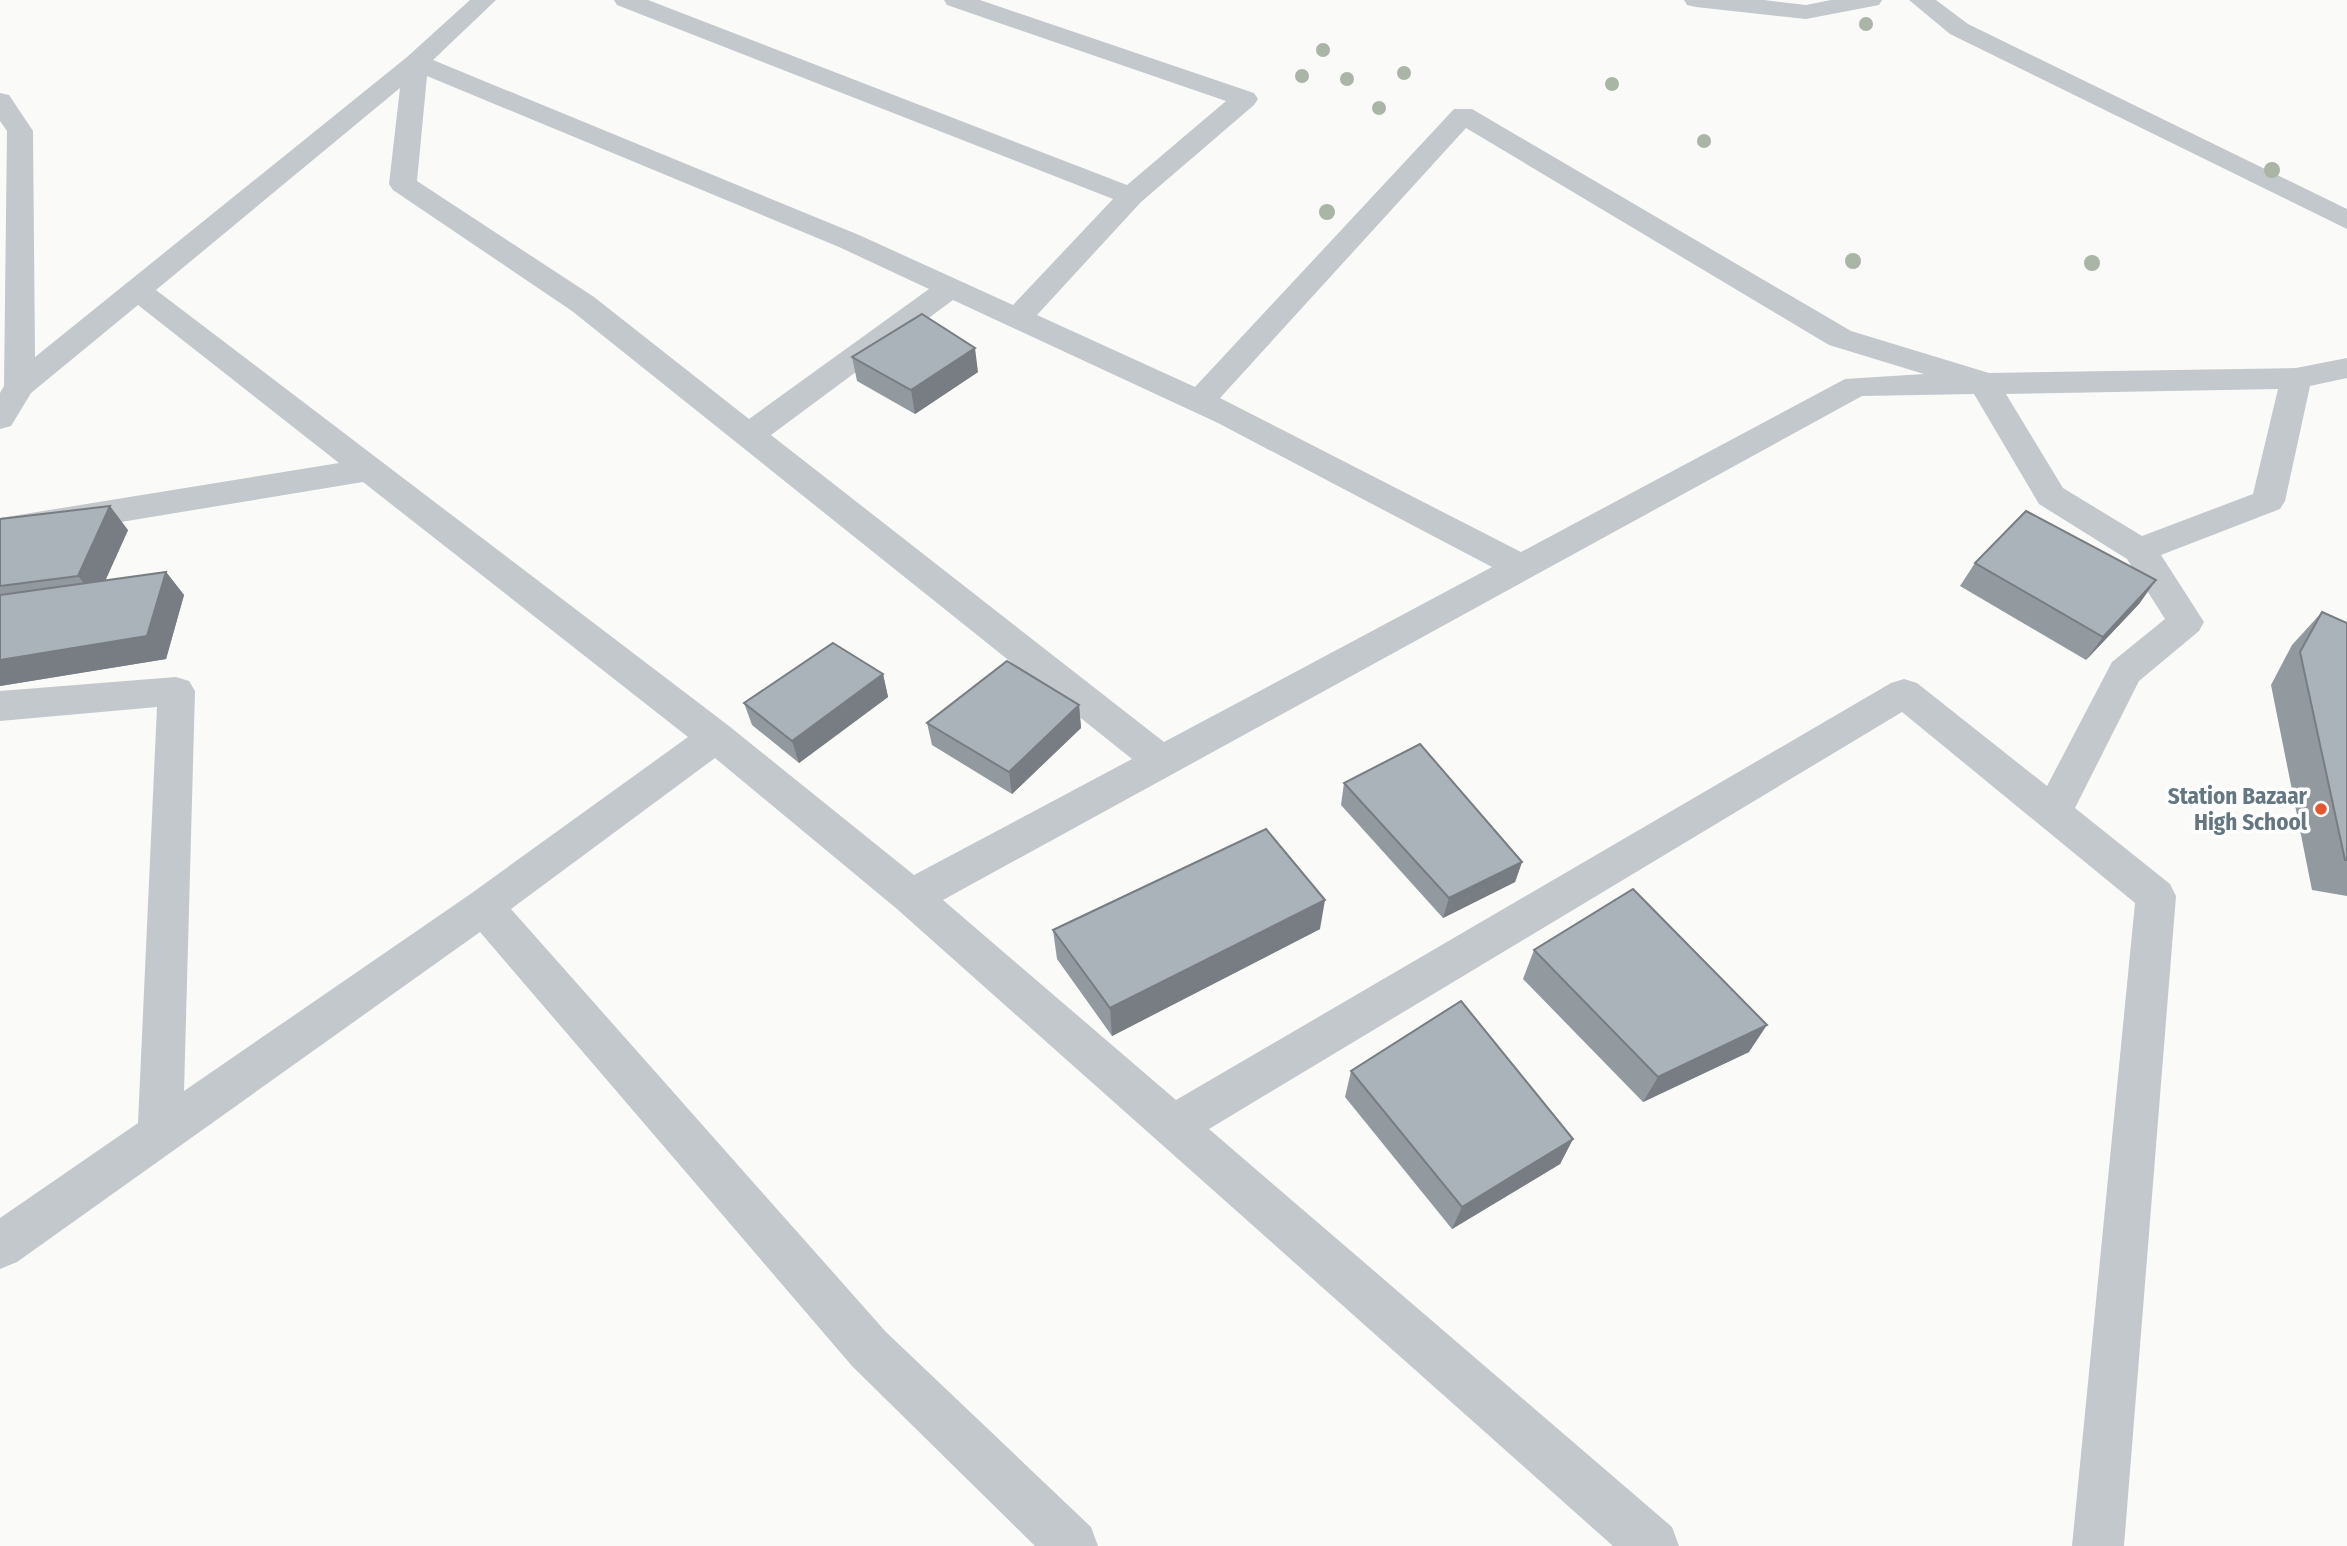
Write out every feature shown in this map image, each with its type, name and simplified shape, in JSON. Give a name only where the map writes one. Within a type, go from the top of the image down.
[{"type":"street","points":[[0,418],[20,386],[416,62],[484,0]]},
{"type":"street","points":[[626,0],[1131,196]]},
{"type":"street","points":[[957,0],[1245,99],[1131,196],[1018,318]]},
{"type":"street","points":[[1696,0],[1805,12],[1870,0]]},
{"type":"street","points":[[1921,0],[1959,29],[2347,220]]},
{"type":"street","points":[[416,62],[849,241],[951,287],[1199,402],[1523,568]]},
{"type":"street","points":[[416,62],[403,184],[583,304],[1163,762]]},
{"type":"street","points":[[1199,402],[1463,114],[1840,338],[1983,382],[2051,496],[2139,550],[2186,622],[2125,671],[2053,813]]},
{"type":"street","points":[[5,117],[20,131],[10,247],[20,386]]},
{"type":"street","points":[[749,435],[951,287]]},
{"type":"street","points":[[139,290],[716,737],[911,897],[1653,1546]]},
{"type":"street","points":[[911,897],[1856,386],[2296,378],[2347,368]]},
{"type":"street","points":[[2139,550],[2268,501],[2296,378]]},
{"type":"street","points":[[0,530],[372,469]]},
{"type":"street","points":[[0,706],[176,691],[160,1134]]},
{"type":"street","points":[[1173,1126],[1903,693],[2156,896],[2098,1546]]},
{"type":"street","points":[[0,1246],[482,907],[716,737]]},
{"type":"street","points":[[482,907],[648,1092],[869,1349],[1072,1546]]},
{"type":"building","points":[[922,314],[975,348],[911,390],[852,357]]},
{"type":"building","points":[[110,506],[78,576],[0,586],[0,519]]},
{"type":"building","points":[[2026,511],[2156,580],[2103,637],[1975,563]]},
{"type":"building","points":[[166,572],[147,636],[0,660],[0,595]]},
{"type":"building","points":[[2322,612],[2347,623],[2347,860],[2300,652]]},
{"type":"building","points":[[833,643],[883,674],[792,741],[744,703]]},
{"type":"building","points":[[1007,661],[1079,705],[1009,772],[927,723]]},
{"type":"building","points":[[1420,744],[1522,862],[1449,898],[1344,783]]},
{"type":"building","points":[[1266,829],[1325,900],[1110,1008],[1053,930]]},
{"type":"building","points":[[1633,889],[1767,1025],[1658,1077],[1534,950]]},
{"type":"building","points":[[1461,1001],[1573,1139],[1462,1207],[1351,1071]]},
{"type":"place","name":"Station Bazaar High School","points":[[2321,809]]}]
